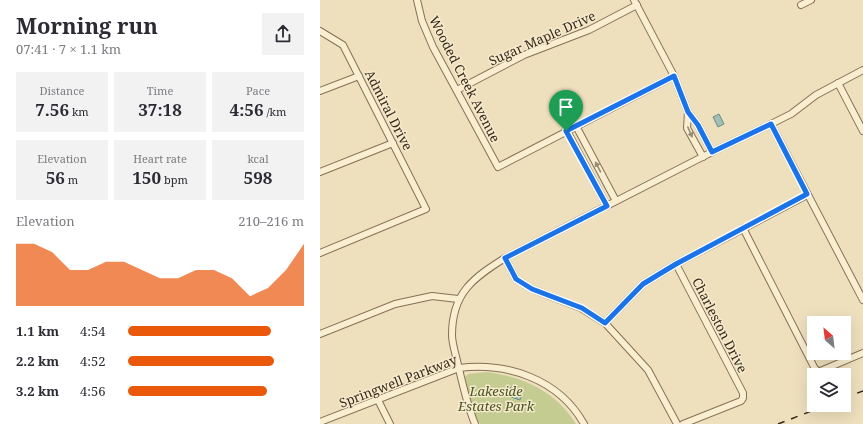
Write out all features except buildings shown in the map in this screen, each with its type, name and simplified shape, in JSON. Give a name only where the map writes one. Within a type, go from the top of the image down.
[{"type":"street","name":"Wooded Creek Avenue","points":[[417,0],[422,21],[434,47],[498,167],[566,131]]},
{"type":"street","points":[[801,5],[811,0]]},
{"type":"street","name":"Sugar Maple Drive","points":[[457,90],[524,55],[589,30],[636,3]]},
{"type":"street","points":[[636,3],[674,76],[688,112],[698,125],[712,152]]},
{"type":"street","name":"Admiral Drive","points":[[320,32],[343,46],[426,209],[320,253]]},
{"type":"street","points":[[475,424],[467,402],[452,336],[454,316],[458,300],[469,284],[483,272],[505,258],[712,152],[791,114],[816,95],[863,70]]},
{"type":"street","points":[[320,91],[359,76]]},
{"type":"street","points":[[607,206],[566,131],[674,76]]},
{"type":"street","points":[[838,83],[863,131]]},
{"type":"street","points":[[688,112],[687,128],[703,157]]},
{"type":"street","points":[[771,124],[863,300]]},
{"type":"street","points":[[576,126],[616,201]]},
{"type":"street","points":[[320,172],[393,143]]},
{"type":"street","points":[[605,323],[643,284],[676,264],[807,194]]},
{"type":"street","points":[[743,228],[814,367],[818,372],[863,354]]},
{"type":"street","points":[[505,258],[516,279],[532,289],[582,308],[605,323],[648,370],[677,424]]},
{"type":"street","name":"Charleston Drive","points":[[676,264],[743,393],[743,398],[741,401],[683,424]]},
{"type":"street","points":[[320,334],[395,304],[432,296],[458,300]]},
{"type":"street","name":"Springwell Parkway","points":[[320,422],[459,368],[481,366],[510,370],[545,384],[568,402],[584,424]]},
{"type":"street","points":[[378,400],[390,424]]},
{"type":"green space","name":"Lakeside Estates Park","points":[[487,372],[514,378],[538,388],[559,403],[576,424],[481,424],[478,422],[471,406],[465,377],[468,374]]},
{"type":"water","points":[[719,114],[724,124],[718,127],[713,117]]},
{"type":"water","points":[[507,387],[523,391],[520,400],[505,395]]},
{"type":"railway","points":[[851,395],[863,391]]},
{"type":"railway","points":[[778,424],[809,412]]},
{"type":"route","points":[[674,76],[688,112],[698,125],[712,152],[771,124],[807,194],[676,264],[643,284],[605,323],[582,308],[532,289],[516,279],[505,258],[607,206],[566,131],[674,76]]}]
